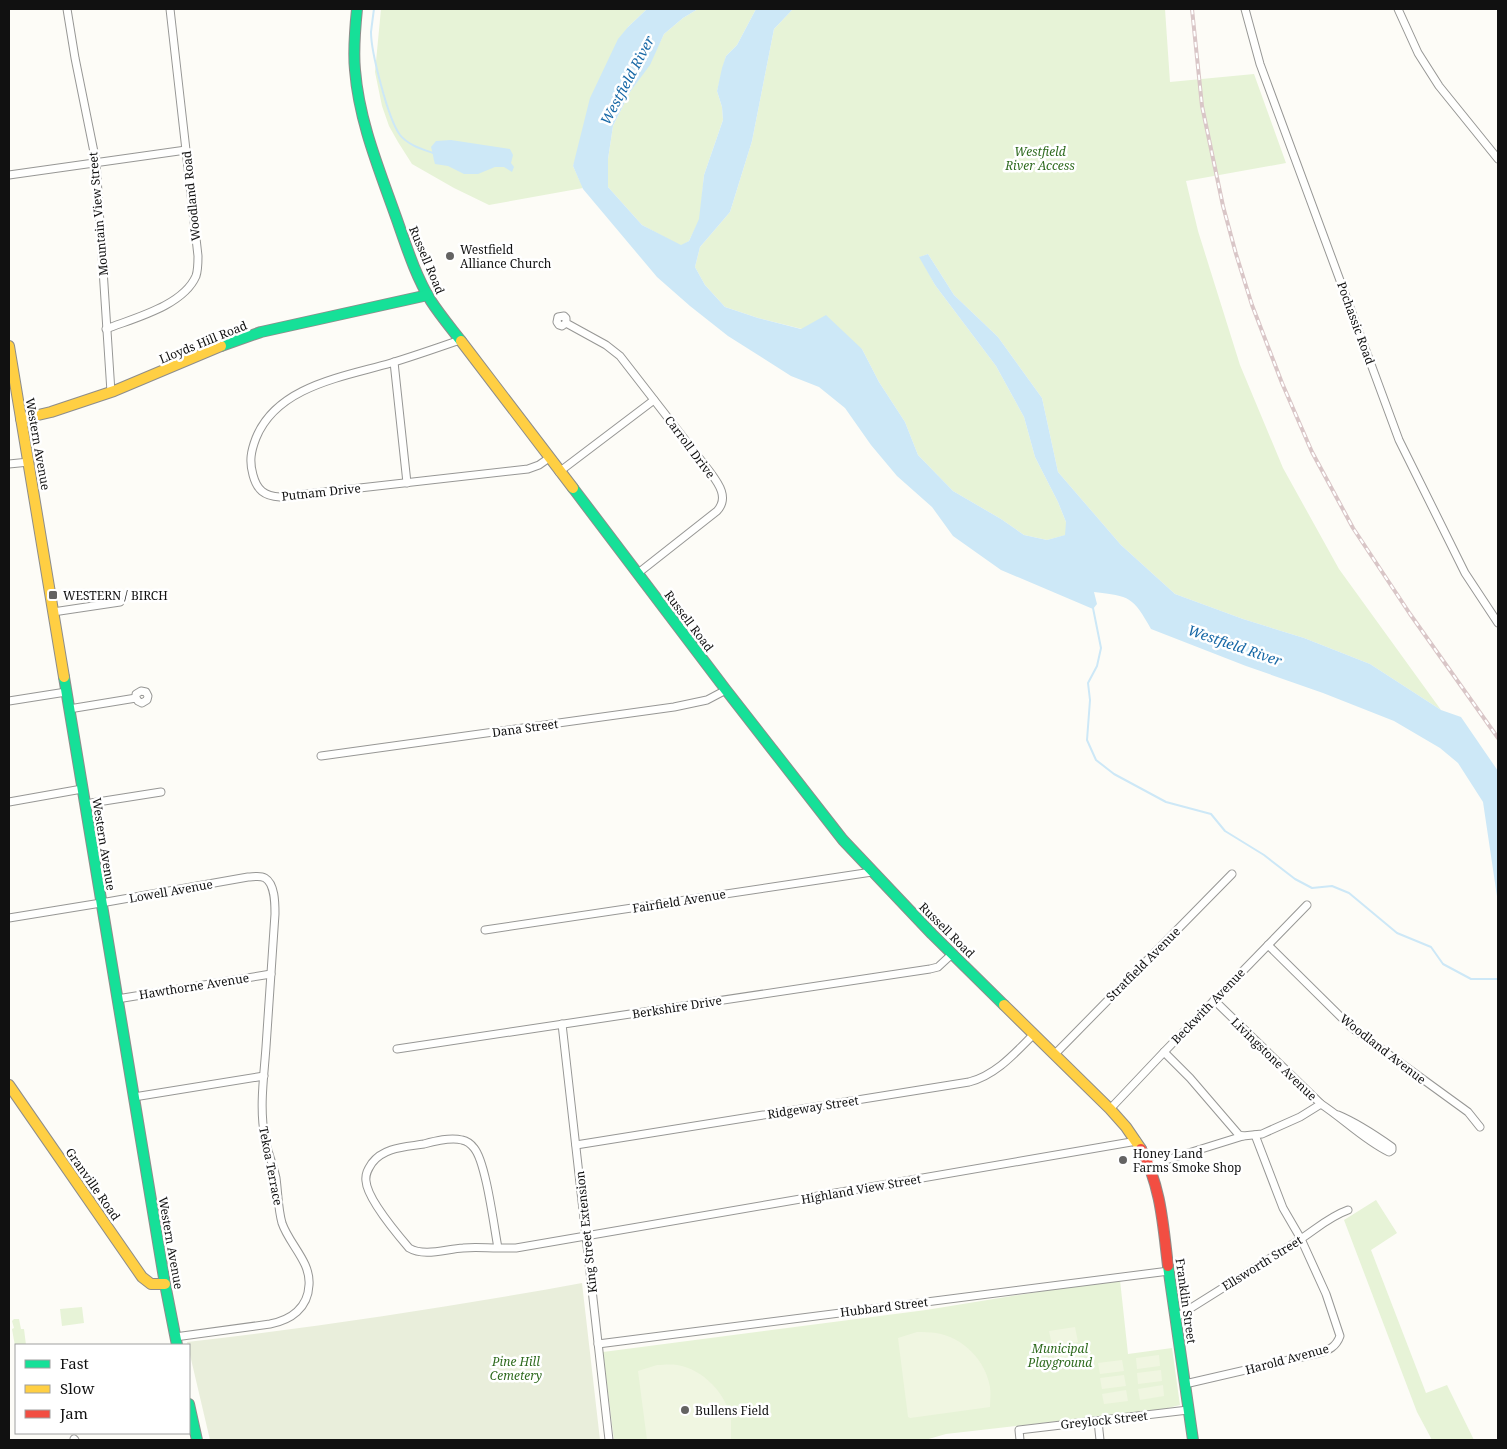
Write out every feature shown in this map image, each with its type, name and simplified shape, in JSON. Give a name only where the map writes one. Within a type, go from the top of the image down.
[{"type":"main road","name":"Russell Road","points":[[357,9],[355,70],[362,110],[374,154],[404,239],[428,295],[559,472],[830,823],[872,872],[952,954],[1125,1124],[1150,1165]]},
{"type":"main road","name":"Lloyds Hill Road","points":[[21,419],[46,414],[111,392],[149,378],[223,344],[248,336],[428,295]]},
{"type":"main road","name":"Western Avenue","points":[[9,346],[11,371],[21,419],[176,1341]]},
{"type":"main road","name":"Granville Road","points":[[9,1086],[142,1277],[151,1284],[165,1284]]},
{"type":"main road","name":"Franklin Street","points":[[1150,1165],[1158,1192],[1193,1440]]},
{"type":"main road","points":[[190,1408],[197,1440]]},
{"type":"street","name":"Mountain View Street","points":[[67,9],[96,162],[111,392]]},
{"type":"street","name":"Woodland Road","points":[[106,329],[171,302],[182,295],[196,276],[198,256],[170,9]]},
{"type":"street","name":"Pochassic Road","points":[[1245,9],[1260,64],[1399,440],[1465,573],[1498,623]]},
{"type":"street","points":[[1398,9],[1418,53],[1439,86],[1498,159]]},
{"type":"street","points":[[9,175],[186,150]]},
{"type":"street","name":"Carroll Drive","points":[[566,323],[616,352],[716,480],[721,491],[723,499],[720,508],[714,515],[637,574]]},
{"type":"street","name":"Putnam Drive","points":[[460,340],[339,378],[292,396],[272,412],[262,426],[253,446],[250,463],[257,485],[264,493],[280,497],[528,469],[540,465],[549,458]]},
{"type":"street","points":[[394,362],[407,483]]},
{"type":"street","points":[[559,472],[654,400]]},
{"type":"street","points":[[9,464],[28,462]]},
{"type":"street","points":[[53,612],[120,602]]},
{"type":"street","name":"Dana Street","points":[[321,756],[674,707],[700,702],[726,690]]},
{"type":"street","points":[[9,701],[66,692]]},
{"type":"street","points":[[69,709],[136,698]]},
{"type":"street","points":[[9,802],[82,789]]},
{"type":"street","points":[[85,804],[161,792]]},
{"type":"street","name":"Fairfield Avenue","points":[[485,930],[872,872]]},
{"type":"street","name":"Stratfield Avenue","points":[[1055,1054],[1232,874]]},
{"type":"street","name":"Lowell Avenue","points":[[9,918],[248,877],[262,877],[266,879],[270,886]]},
{"type":"street","name":"Tekoa Terrace","points":[[176,1341],[284,1321],[301,1308],[308,1296],[309,1275],[303,1260],[282,1224],[274,1171],[264,1137],[262,1109],[275,907],[270,886]]},
{"type":"street","name":"Beckwith Avenue","points":[[1110,1108],[1307,905]]},
{"type":"street","name":"Woodland Avenue","points":[[1268,945],[1351,1027],[1468,1112],[1480,1127]]},
{"type":"street","name":"Berkshire Drive","points":[[397,1049],[930,969],[938,967],[952,954]]},
{"type":"street","name":"Hawthorne Avenue","points":[[117,999],[271,974]]},
{"type":"street","name":"Livingstone Avenue","points":[[1214,1000],[1320,1104],[1338,1115],[1377,1146],[1389,1152],[1392,1150],[1392,1147],[1385,1142],[1354,1122],[1338,1115]]},
{"type":"street","name":"King Street Extension","points":[[562,1024],[609,1440]]},
{"type":"street","name":"Ridgeway Street","points":[[576,1145],[969,1082],[988,1075],[1034,1034]]},
{"type":"street","points":[[1164,1052],[1190,1078],[1239,1135],[1243,1136]]},
{"type":"street","points":[[134,1097],[264,1076]]},
{"type":"street","points":[[1150,1165],[1243,1136],[1262,1134],[1300,1117],[1320,1104]]},
{"type":"street","points":[[1255,1135],[1283,1208],[1300,1240]]},
{"type":"street","points":[[455,1139],[469,1143],[476,1149],[483,1166],[498,1248],[464,1248],[424,1252],[414,1251],[409,1248],[368,1190],[366,1174],[369,1167],[378,1156],[390,1150],[455,1139]]},
{"type":"street","name":"Highland View Street","points":[[498,1248],[531,1247],[1137,1141]]},
{"type":"street","name":"Ellsworth Street","points":[[1175,1318],[1300,1240],[1336,1214],[1348,1210]]},
{"type":"street","name":"Harold Avenue","points":[[1184,1384],[1319,1353],[1329,1350],[1338,1341],[1340,1336],[1326,1294],[1300,1240]]},
{"type":"street","name":"Hubbard Street","points":[[598,1344],[1169,1271]]},
{"type":"street","name":"Greylock Street","points":[[1020,1440],[1019,1430],[1188,1410]]},
{"type":"street","points":[[1098,1421],[1100,1440]]},
{"type":"green space","points":[[381,9],[647,9],[628,27],[573,166],[583,188],[489,205],[412,164],[389,126],[382,106],[375,72]]},
{"type":"green space","points":[[698,9],[756,9],[737,45],[726,56],[717,91],[722,107],[723,120],[704,175],[700,219],[689,241],[681,246],[642,225],[608,187],[608,159],[613,126],[630,92],[649,65],[664,34],[683,18]]},
{"type":"green space","name":"Westfield River Access","points":[[793,9],[1165,9],[1170,82],[1254,74],[1286,163],[1186,181],[1198,231],[1240,365],[1283,468],[1339,569],[1441,710],[1370,664],[1304,638],[1243,619],[1175,594],[1121,545],[1058,472],[1042,398],[998,337],[954,295],[928,254],[920,257],[935,285],[996,366],[1024,417],[1035,457],[1066,522],[1066,535],[1047,540],[1024,535],[953,491],[918,455],[905,422],[879,382],[862,349],[802,329],[758,318],[725,307],[705,285],[695,267],[700,247],[730,212],[752,141],[774,29]]},
{"type":"green space","points":[[1376,1200],[1397,1233],[1371,1250],[1426,1393],[1447,1385],[1474,1440],[1432,1440],[1417,1412],[1344,1220]]},
{"type":"green space","name":"Municipal Playground","points":[[1120,1280],[1128,1354],[1172,1348],[1180,1405],[1164,1409],[946,1434],[925,1440],[614,1440],[603,1352],[926,1310]]},
{"type":"green space","name":"Pine Hill Cemetery","points":[[582,1283],[600,1440],[210,1440],[190,1355],[190,1344],[187,1342],[385,1316]]},
{"type":"green space","points":[[82,1307],[84,1323],[62,1326],[60,1309]]},
{"type":"green space","points":[[19,1319],[21,1329],[24,1329],[26,1344],[15,1344],[15,1346],[12,1321]]},
{"type":"green space","points":[[1075,1327],[1078,1342],[1052,1345],[1049,1331]]},
{"type":"green space","points":[[917,1332],[946,1335],[955,1339],[972,1352],[988,1377],[990,1407],[908,1417],[898,1338]]},
{"type":"green space","points":[[1078,1345],[1080,1359],[1055,1363],[1052,1348]]},
{"type":"green space","points":[[1159,1355],[1160,1366],[1137,1369],[1136,1358]]},
{"type":"green space","points":[[1122,1360],[1124,1371],[1100,1374],[1098,1363]]},
{"type":"green space","name":"Bullens Field","points":[[657,1365],[687,1367],[712,1384],[725,1401],[729,1410],[731,1439],[647,1440],[638,1371]]},
{"type":"green space","points":[[1161,1370],[1162,1381],[1138,1384],[1137,1373]]},
{"type":"green space","points":[[1124,1375],[1126,1386],[1102,1389],[1100,1378]]},
{"type":"green space","points":[[1163,1385],[1164,1396],[1140,1400],[1138,1389]]},
{"type":"green space","points":[[1126,1390],[1128,1401],[1104,1404],[1102,1394]]},
{"type":"water","name":"Westfield River","points":[[647,9],[698,9],[683,18],[664,34],[650,65],[630,92],[613,126],[608,159],[608,187],[642,225],[681,245],[689,241],[699,219],[704,175],[723,120],[722,107],[717,91],[726,56],[737,45],[756,9],[793,9],[774,29],[752,141],[730,212],[700,247],[695,267],[705,285],[725,307],[801,329],[826,315],[862,349],[879,382],[905,422],[918,455],[953,491],[1024,535],[1047,540],[1065,535],[1066,522],[1035,457],[1024,417],[996,366],[935,285],[919,257],[928,254],[954,295],[998,337],[1042,398],[1058,472],[1121,545],[1175,594],[1243,619],[1304,638],[1370,664],[1441,710],[1461,717],[1498,771],[1498,903],[1483,802],[1458,763],[1440,748],[1394,721],[1151,629],[1135,604],[1123,597],[1094,592],[1097,604],[1093,609],[1001,570],[953,536],[932,507],[897,476],[871,445],[845,408],[819,387],[791,376],[728,336],[657,277],[583,189],[573,166],[590,98],[618,39]]},
{"type":"water","points":[[451,140],[510,149],[513,155],[511,163],[514,167],[512,172],[504,167],[495,167],[478,174],[464,174],[448,166],[435,164],[431,147],[436,141]]},
{"type":"waterway","points":[[374,9],[371,32],[372,42],[381,85],[390,115],[395,127],[403,138],[415,146],[433,153]]},
{"type":"waterway","points":[[1093,608],[1101,648],[1097,666],[1088,683],[1090,700],[1087,740],[1096,760],[1114,774],[1166,802],[1211,814],[1225,831],[1264,855],[1295,879],[1312,888],[1332,886],[1349,893],[1397,933],[1431,947],[1443,964],[1471,979],[1498,979]]},
{"type":"railway","points":[[1192,9],[1202,106],[1223,206],[1252,305],[1282,383],[1312,452],[1353,528],[1410,614],[1498,738]]},
{"type":"traffic: fast","points":[[357,9],[354,47],[355,70],[365,126],[407,249],[420,281],[434,306],[461,341]]},
{"type":"traffic: fast","points":[[221,346],[261,332],[428,295]]},
{"type":"traffic: fast","points":[[573,488],[726,690],[843,840],[932,934],[1004,1005]]},
{"type":"traffic: fast","points":[[64,677],[165,1284],[177,1344]]},
{"type":"traffic: fast","points":[[1168,1266],[1193,1440]]},
{"type":"traffic: fast","points":[[190,1408],[197,1440]]},
{"type":"traffic: slow","points":[[461,341],[573,488]]},
{"type":"traffic: slow","points":[[9,346],[64,677]]},
{"type":"traffic: slow","points":[[21,419],[51,412],[114,391],[221,346]]},
{"type":"traffic: slow","points":[[1004,1005],[1110,1109],[1126,1127],[1141,1149]]},
{"type":"traffic: slow","points":[[9,1085],[142,1277],[151,1284],[165,1284]]},
{"type":"traffic: jam","points":[[1141,1149],[1148,1163],[1157,1191],[1163,1221],[1168,1266]]},
{"type":"place","name":"Westfield Alliance Church","points":[[450,256]]},
{"type":"place","name":"WESTERN / BIRCH","points":[[53,595]]},
{"type":"place","name":"Honey Land Farms Smoke Shop","points":[[1123,1160]]},
{"type":"place","name":"Bullens Field","points":[[685,1410]]}]
